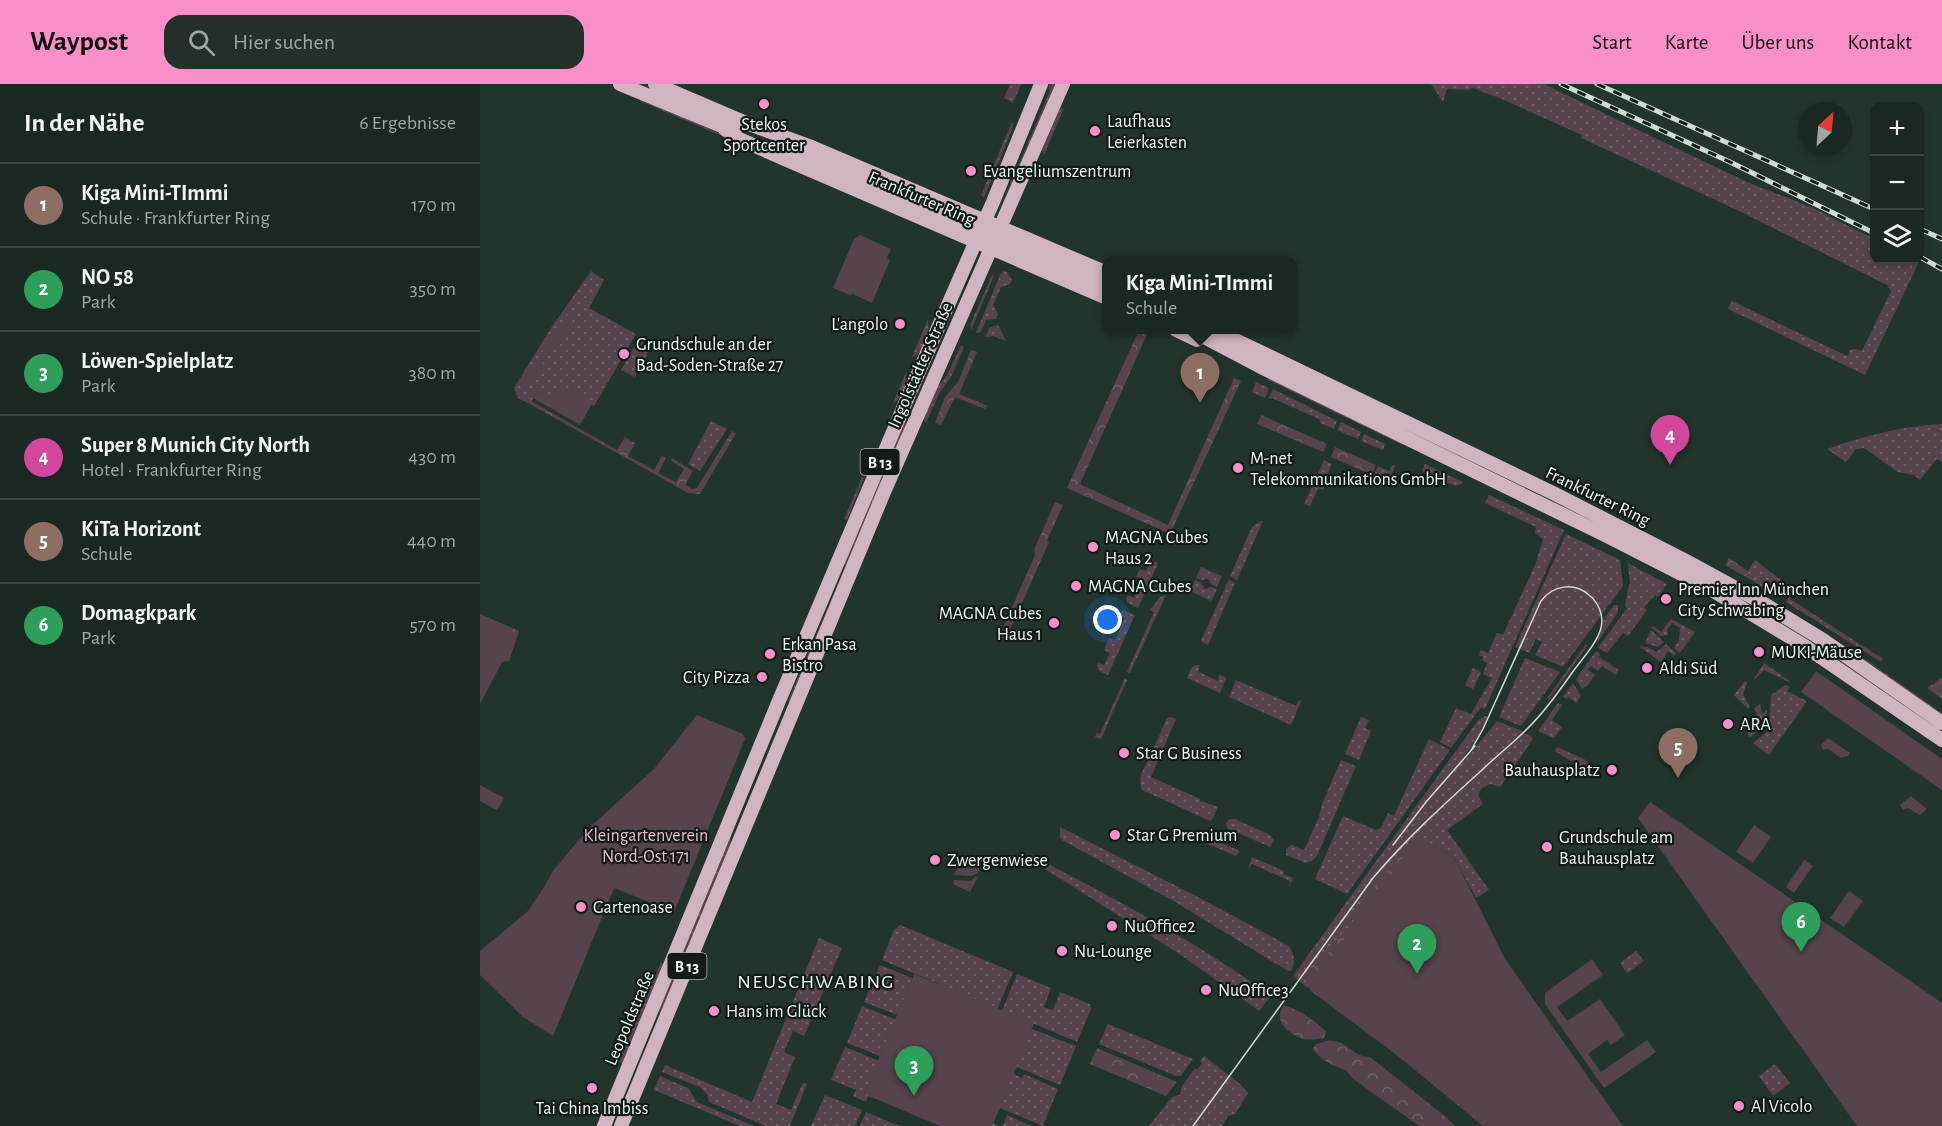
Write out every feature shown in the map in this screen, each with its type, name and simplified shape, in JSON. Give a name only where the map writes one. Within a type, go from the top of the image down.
[{"type":"main road","name":"Frankfurter Ring","points":[[620,84],[725,129],[851,174]]},
{"type":"main road","name":"Frankfurter Ring","points":[[655,84],[746,123],[809,146],[1102,271]]},
{"type":"main road","name":"Ingolstädter Straße","points":[[770,725],[1041,84]]},
{"type":"main road","name":"Ingolstädter Straße","points":[[785,729],[916,416],[1063,84]]},
{"type":"main road","name":"Frankfurter Ring","points":[[746,123],[762,133],[851,174],[1102,284]]},
{"type":"main road","name":"Frankfurter Ring","points":[[725,129],[787,160],[1102,296]]},
{"type":"main road","points":[[937,225],[945,211],[945,204]]},
{"type":"main road","points":[[1035,267],[1032,260],[1037,249],[1044,246]]},
{"type":"main road","name":"Frankfurter Ring","points":[[1185,334],[1265,369]]},
{"type":"main road","name":"Frankfurter Ring","points":[[1199,334],[1707,587],[1812,651],[1942,740]]},
{"type":"main road","name":"Frankfurter Ring","points":[[1222,334],[1555,494],[1686,561],[1761,602],[1823,640],[1942,723]]},
{"type":"main road","points":[[910,392],[918,397],[915,405],[916,416]]},
{"type":"main road","name":"Leopoldstraße","points":[[604,1126],[770,725]]},
{"type":"main road","name":"Leopoldstraße","points":[[621,1126],[785,729]]},
{"type":"green space","points":[[1010,84],[1021,84],[1013,103],[1004,98]]},
{"type":"green space","points":[[1049,84],[1055,84],[1003,207],[1001,206],[1049,93]]},
{"type":"green space","points":[[1431,84],[1544,84],[1747,182],[1811,207],[1870,237],[1870,264],[1918,264],[1865,375],[1728,309],[1732,301],[1847,356],[1850,350],[1862,351],[1891,291],[1887,285],[1735,209],[1581,138],[1582,135],[1502,99],[1473,88],[1469,90],[1447,89],[1443,102]]},
{"type":"green space","points":[[640,98],[728,137],[734,141],[640,101]]},
{"type":"green space","points":[[1064,108],[1044,155],[1042,150],[1060,109]]},
{"type":"green space","points":[[1012,122],[1013,127],[984,198],[981,195]]},
{"type":"green space","points":[[860,235],[891,249],[887,258],[890,260],[872,303],[833,288],[854,239]]},
{"type":"green space","points":[[591,271],[604,280],[589,308],[636,334],[594,406],[592,402],[559,384],[551,398],[537,391],[530,404],[518,398],[514,388],[551,328]]},
{"type":"green space","points":[[1003,271],[1007,272],[1012,280],[1010,284],[1001,287],[993,305],[998,314],[996,319],[986,320],[981,332],[976,333],[1000,275]]},
{"type":"green space","points":[[992,275],[994,276],[971,330],[970,325]]},
{"type":"green space","points":[[569,313],[575,317],[525,389],[520,385]]},
{"type":"green space","points":[[928,319],[924,346],[917,355],[912,357]]},
{"type":"green space","points":[[998,325],[1006,341],[993,336],[985,337],[990,327]]},
{"type":"green space","points":[[1137,334],[1147,334],[1080,484],[1168,525],[1234,378],[1241,381],[1170,534],[1067,488]]},
{"type":"green space","points":[[640,336],[653,343],[635,377],[621,370]]},
{"type":"green space","points":[[961,345],[964,347],[951,377],[940,392],[926,423],[923,418],[936,389],[947,375]]},
{"type":"green space","points":[[971,350],[977,352],[959,394],[988,406],[985,409],[955,397],[941,425],[935,423],[945,397],[958,382]]},
{"type":"green space","points":[[906,372],[905,390],[893,403]]},
{"type":"green space","points":[[1270,377],[1402,441],[1403,445],[1268,380]]},
{"type":"green space","points":[[1256,382],[1269,388],[1265,398],[1252,392]]},
{"type":"green space","points":[[559,383],[593,402],[580,425],[533,398],[537,391],[551,398]]},
{"type":"green space","points":[[1273,389],[1337,421],[1334,429],[1320,423],[1319,419],[1272,398],[1268,399]]},
{"type":"green space","points":[[531,401],[617,450],[625,437],[635,443],[628,456],[654,470],[662,456],[666,458],[658,473],[676,482],[684,469],[671,461],[672,458],[693,471],[685,485],[692,489],[697,488],[732,431],[736,433],[700,494],[688,493],[530,404]]},
{"type":"green space","points":[[1261,415],[1327,444],[1323,452],[1257,424]]},
{"type":"green space","points":[[906,419],[906,426],[790,702],[788,701],[845,567],[844,559]]},
{"type":"green space","points":[[711,421],[727,429],[700,471],[688,464]]},
{"type":"green space","points":[[1341,422],[1361,432],[1358,439],[1337,430]]},
{"type":"green space","points":[[1942,424],[1942,462],[1937,459],[1920,480],[1914,475],[1898,472],[1864,448],[1856,449],[1846,462],[1827,449],[1883,432]]},
{"type":"green space","points":[[1364,434],[1385,444],[1383,450],[1361,441]]},
{"type":"green space","points":[[1335,447],[1376,465],[1372,475],[1331,457]]},
{"type":"green space","points":[[1324,460],[1332,464],[1323,490],[1318,488],[1310,506],[1304,504]]},
{"type":"green space","points":[[1425,464],[1463,482],[1455,486],[1422,471]]},
{"type":"green space","points":[[1392,465],[1395,466],[1388,483],[1373,476],[1378,466],[1389,471]]},
{"type":"green space","points":[[862,477],[864,478],[847,520],[844,519]]},
{"type":"green space","points":[[1489,495],[1564,530],[1485,709],[1481,707],[1451,748],[1440,742],[1456,708],[1471,714],[1492,678],[1483,674],[1487,663],[1479,655],[1481,650],[1488,653],[1497,633],[1503,635],[1536,563],[1543,539],[1535,533],[1536,527],[1485,503]]},
{"type":"green space","points":[[1055,502],[1063,505],[1047,540],[1049,542],[1006,639],[999,637],[1035,555],[1034,550]]},
{"type":"green space","points":[[1263,521],[1237,580],[1230,576],[1252,527]]},
{"type":"green space","points":[[1566,534],[1620,560],[1623,586],[1563,667],[1535,655],[1542,642],[1536,639],[1529,653],[1515,647]]},
{"type":"green space","points":[[1148,558],[1158,563],[1138,608],[1128,603],[1126,599],[1128,595],[1134,598],[1142,580],[1136,577],[1140,569],[1146,571],[1150,563],[1144,560]]},
{"type":"green space","points":[[1729,558],[1748,571],[1746,577],[1725,565]]},
{"type":"green space","points":[[1755,560],[1781,580],[1773,593],[1746,577]]},
{"type":"green space","points":[[1628,563],[1667,584],[1658,597],[1655,595],[1644,607],[1647,610],[1628,636],[1623,633],[1607,653],[1598,648],[1627,608],[1625,606],[1630,584]]},
{"type":"green space","points":[[1201,567],[1222,576],[1217,587],[1212,585],[1208,579],[1196,578]]},
{"type":"green space","points":[[1195,580],[1205,589],[1211,587],[1217,589],[1211,601],[1186,589],[1192,587]]},
{"type":"green space","points":[[1230,580],[1235,583],[1208,645],[1201,641]]},
{"type":"green space","points":[[1791,594],[1790,599],[1883,659],[1881,662],[1786,602]]},
{"type":"green space","points":[[1166,595],[1130,673],[1127,672],[1154,612],[1150,610],[1160,597]]},
{"type":"green space","points":[[1614,605],[1618,605],[1618,612],[1596,644],[1603,620]]},
{"type":"green space","points":[[1786,609],[1868,661],[1942,713],[1942,716],[1786,611]]},
{"type":"green space","points":[[1124,610],[1135,615],[1108,675],[1099,671],[1097,666],[1098,663],[1104,665],[1110,653],[1104,650],[1109,638],[1115,640],[1125,618],[1119,615]]},
{"type":"green space","points":[[480,614],[519,631],[509,661],[500,662],[480,693]]},
{"type":"green space","points":[[1766,614],[1898,698],[1896,701],[1765,616]]},
{"type":"green space","points":[[480,619],[517,634],[480,704]]},
{"type":"green space","points":[[1671,619],[1695,632],[1680,653],[1674,648],[1679,640],[1680,628],[1672,623],[1667,630],[1668,635],[1661,636],[1651,627],[1661,632]]},
{"type":"green space","points":[[1651,630],[1664,642],[1658,647],[1645,643]]},
{"type":"green space","points":[[1586,644],[1588,645],[1549,700],[1547,698]]},
{"type":"green space","points":[[1666,644],[1676,653],[1674,656],[1668,651],[1661,662],[1639,646],[1657,652]]},
{"type":"green space","points":[[1596,651],[1600,654],[1599,657],[1619,670],[1616,675],[1602,666],[1598,671],[1591,666],[1588,670],[1595,675],[1582,689],[1576,679]]},
{"type":"green space","points":[[1525,658],[1560,672],[1521,726],[1499,717]]},
{"type":"green space","points":[[1764,663],[1790,681],[1764,670],[1753,681]]},
{"type":"green space","points":[[1199,665],[1199,672],[1218,681],[1219,674],[1226,678],[1220,693],[1187,678],[1191,668]]},
{"type":"green space","points":[[1473,668],[1481,672],[1473,689],[1465,685]]},
{"type":"green space","points":[[1816,671],[1942,759],[1942,790],[1801,692]]},
{"type":"green space","points":[[1125,678],[1127,680],[1101,739],[1095,737],[1097,733],[1100,734]]},
{"type":"green space","points":[[1942,679],[1942,699],[1927,688]]},
{"type":"green space","points":[[1236,680],[1296,706],[1299,700],[1301,701],[1291,725],[1229,697]]},
{"type":"green space","points":[[1745,681],[1747,683],[1743,694],[1750,707],[1748,709],[1734,695]]},
{"type":"green space","points":[[1573,683],[1581,696],[1576,703],[1569,697],[1567,699],[1563,697]]},
{"type":"green space","points":[[1786,685],[1790,687],[1787,691],[1807,701],[1769,755],[1753,743],[1769,730],[1771,695]]},
{"type":"green space","points":[[1558,703],[1562,705],[1552,720],[1562,727],[1554,738],[1538,731]]},
{"type":"green space","points":[[1760,704],[1762,714],[1767,710],[1765,726],[1750,737],[1748,726],[1757,713],[1754,708]]},
{"type":"green space","name":"Kleingartenverein Nord-Ost 171","points":[[697,715],[743,734],[745,739],[674,912],[614,888],[553,1036],[523,1017],[480,975],[480,951],[528,911],[553,871],[577,842],[590,827],[654,769]]},
{"type":"green space","points":[[1361,717],[1369,720],[1365,728],[1371,731],[1359,760],[1345,754]]},
{"type":"green space","points":[[1488,717],[1462,759],[1464,761],[1497,721],[1530,735],[1533,739],[1500,787],[1490,784],[1481,789],[1478,795],[1483,804],[1447,830],[1489,890],[1476,898],[1453,855],[1417,839],[1308,988],[1293,976],[1479,719]]},
{"type":"green space","points":[[1167,718],[1176,719],[1151,777],[1200,801],[1218,807],[1210,821],[1142,790],[1140,781],[1142,774],[1149,758],[1154,756],[1152,752]]},
{"type":"green space","points":[[1828,738],[1850,753],[1848,756],[1841,758],[1828,749],[1823,750],[1821,745]]},
{"type":"green space","points":[[1429,739],[1450,750],[1347,894],[1315,879],[1343,816],[1376,830],[1381,828],[1388,813],[1394,816]]},
{"type":"green space","points":[[1557,747],[1584,759],[1593,766],[1588,772],[1555,751]]},
{"type":"green space","points":[[761,757],[763,758],[731,835],[730,848],[638,1071],[636,1070],[659,1015],[663,994]]},
{"type":"green space","points":[[1341,760],[1356,766],[1317,856],[1306,863],[1286,855],[1286,849],[1291,845],[1304,850]]},
{"type":"green space","points":[[480,785],[504,798],[497,810],[480,801]]},
{"type":"green space","points":[[1911,796],[1927,809],[1920,815],[1908,808],[1903,810],[1900,805]]},
{"type":"green space","points":[[1650,802],[1942,1003],[1942,1126],[1857,1126],[1638,818]]},
{"type":"green space","points":[[1230,819],[1235,819],[1270,835],[1274,840],[1270,847],[1227,828],[1226,823]]},
{"type":"green space","points":[[1754,825],[1771,837],[1753,863],[1736,852]]},
{"type":"green space","points":[[1060,827],[1289,946],[1294,958],[1291,971],[1177,903],[1062,840]]},
{"type":"green space","points":[[1199,833],[1240,851],[1236,856],[1196,839]]},
{"type":"green space","points":[[1416,837],[1434,845],[1432,852],[1501,1126],[1483,1126],[1398,1056],[1311,991],[1304,978],[1312,966],[1322,961],[1338,942],[1339,937],[1356,916],[1365,896]]},
{"type":"green space","points":[[1417,839],[1453,855],[1505,959],[1623,1126],[1486,1126],[1309,988]]},
{"type":"green space","points":[[1252,857],[1284,871],[1283,874],[1293,878],[1289,887],[1290,881],[1252,864],[1248,869]]},
{"type":"green space","points":[[1804,860],[1813,866],[1794,893],[1786,887]]},
{"type":"green space","points":[[961,861],[979,869],[978,873],[971,876],[954,875]]},
{"type":"green space","points":[[1048,864],[1162,926],[1217,959],[1271,996],[1259,1011],[1181,955],[1045,869]]},
{"type":"green space","points":[[978,877],[970,892],[953,884],[954,880],[970,881]]},
{"type":"green space","points":[[1849,891],[1863,901],[1844,927],[1830,918]]},
{"type":"green space","points":[[900,925],[1013,972],[994,1017],[935,982],[882,960],[894,930]]},
{"type":"green space","points":[[819,938],[842,948],[804,1036],[793,1031],[784,1052],[795,1057],[776,1104],[791,1110],[803,1083],[807,1084],[790,1126],[766,1126],[709,1102],[707,1094],[700,1087],[662,1072],[665,1065],[752,1102]]},
{"type":"green space","points":[[1636,951],[1644,961],[1627,973],[1620,963]]},
{"type":"green space","points":[[1592,959],[1603,975],[1557,1007],[1567,1021],[1600,999],[1625,1035],[1611,1045],[1607,1040],[1588,1054],[1601,1072],[1647,1040],[1656,1052],[1604,1088],[1545,1004],[1545,993]]},
{"type":"green space","points":[[661,962],[664,967],[624,1064],[618,1062]]},
{"type":"green space","points":[[880,965],[922,982],[876,1099],[868,1096],[866,1102],[853,1096],[856,1090],[831,1080],[845,1047],[887,1064],[882,1051],[880,1056],[847,1043],[862,1006],[904,1023],[902,1004],[897,1015],[864,1002]]},
{"type":"green space","points":[[914,974],[1034,1023],[992,1126],[940,1126],[864,1094]]},
{"type":"green space","points":[[1017,974],[1051,988],[1044,1007],[1053,1010],[1060,992],[1090,1004],[1091,1009],[1077,1042],[1030,1022],[999,1018]]},
{"type":"green space","points":[[1284,1005],[1301,1013],[1326,1031],[1324,1038],[1312,1040],[1300,1038],[1286,1029],[1280,1015]]},
{"type":"green space","points":[[1108,1024],[1193,1059],[1181,1076],[1176,1076],[1099,1044]]},
{"type":"green space","points":[[1032,1029],[1076,1046],[1060,1085],[1017,1067],[1014,1074],[1022,1078],[1024,1074],[1058,1089],[1043,1126],[1000,1108],[993,1123],[999,1126],[987,1126],[1027,1035]]},
{"type":"green space","points":[[1327,1041],[1340,1043],[1358,1054],[1370,1057],[1455,1126],[1419,1126],[1352,1078],[1346,1070],[1320,1057],[1313,1049],[1316,1044]]},
{"type":"green space","points":[[1097,1048],[1177,1082],[1166,1096],[1090,1064]]},
{"type":"green space","points":[[1204,1056],[1248,1093],[1235,1114],[1228,1116],[1222,1126],[1149,1126],[1172,1097],[1180,1095],[1182,1086],[1195,1068],[1197,1070]]},
{"type":"green space","points":[[1775,1064],[1790,1083],[1773,1096],[1759,1076]]},
{"type":"green space","points":[[660,1076],[688,1088],[697,1102],[754,1126],[740,1126],[654,1090]]},
{"type":"green space","points":[[825,1095],[862,1110],[855,1126],[811,1126]]},
{"type":"green space","points":[[866,1112],[899,1126],[860,1126]]},
{"type":"green space","points":[[1007,1115],[1032,1126],[1003,1126]]},
{"type":"tram line","points":[[1193,1126],[1373,878],[1425,823],[1520,736],[1557,694],[1593,645],[1601,628],[1600,610],[1589,595],[1577,588],[1564,587],[1551,591],[1541,601],[1483,729],[1470,752]]},
{"type":"tram line","points":[[1393,845],[1426,802],[1475,746]]},
{"type":"railway","points":[[1561,84],[1730,162],[1870,231]]},
{"type":"railway","points":[[1597,84],[1870,207]]},
{"type":"railway","points":[[1924,231],[1942,239]]},
{"type":"railway","points":[[1924,259],[1942,269]]},
{"type":"place","name":"Stekos Sportcenter","points":[[764,104]]},
{"type":"place","name":"Laufhaus Leierkasten","points":[[1095,131]]},
{"type":"place","name":"Evangeliumszentrum","points":[[971,171]]},
{"type":"place","name":"L'angolo","points":[[900,324]]},
{"type":"place","name":"Grundschule an der Bad-Soden-Straße 27","points":[[624,354]]},
{"type":"place","name":"Kiga Mini-TImmi","points":[[1200,403]]},
{"type":"place","name":"Super 8 Munich City North","points":[[1670,465]]},
{"type":"place","name":"M-net Telekommunikations GmbH","points":[[1238,468]]},
{"type":"place","name":"MAGNA Cubes Haus 2","points":[[1093,547]]},
{"type":"place","name":"MAGNA Cubes","points":[[1076,586]]},
{"type":"place","name":"Premier Inn München City Schwabing","points":[[1666,599]]},
{"type":"place","name":"MAGNA Cubes Haus 1","points":[[1054,623]]},
{"type":"place","name":"MUKI-Mäuse","points":[[1759,652]]},
{"type":"place","name":"Erkan Pasa Bistro","points":[[770,654]]},
{"type":"place","name":"Aldi Süd","points":[[1647,668]]},
{"type":"place","name":"City Pizza","points":[[762,677]]},
{"type":"place","name":"ARA","points":[[1728,724]]},
{"type":"place","name":"Star G Business","points":[[1124,753]]},
{"type":"place","name":"Bauhausplatz","points":[[1612,770]]},
{"type":"place","name":"KiTa Horizont","points":[[1678,778]]},
{"type":"place","name":"Star G Premium","points":[[1115,835]]},
{"type":"place","name":"Grundschule am Bauhausplatz","points":[[1547,847]]},
{"type":"place","name":"Zwergenwiese","points":[[935,860]]},
{"type":"place","name":"Gartenoase","points":[[581,907]]},
{"type":"place","name":"NuOffice2","points":[[1112,926]]},
{"type":"place","name":"Nu-Lounge","points":[[1062,951]]},
{"type":"place","name":"Domagkpark","points":[[1801,952]]},
{"type":"place","name":"NO 58","points":[[1417,974]]},
{"type":"place","name":"NuOffice3","points":[[1206,990]]},
{"type":"place","name":"Hans im Glück","points":[[714,1011]]},
{"type":"place","name":"Tai China Imbiss","points":[[592,1088]]},
{"type":"place","name":"Löwen-Spielplatz","points":[[914,1096]]},
{"type":"place","name":"Al Vicolo","points":[[1739,1106]]},
{"type":"district","name":"NEUSCHWABING","points":[[816,981]]}]
